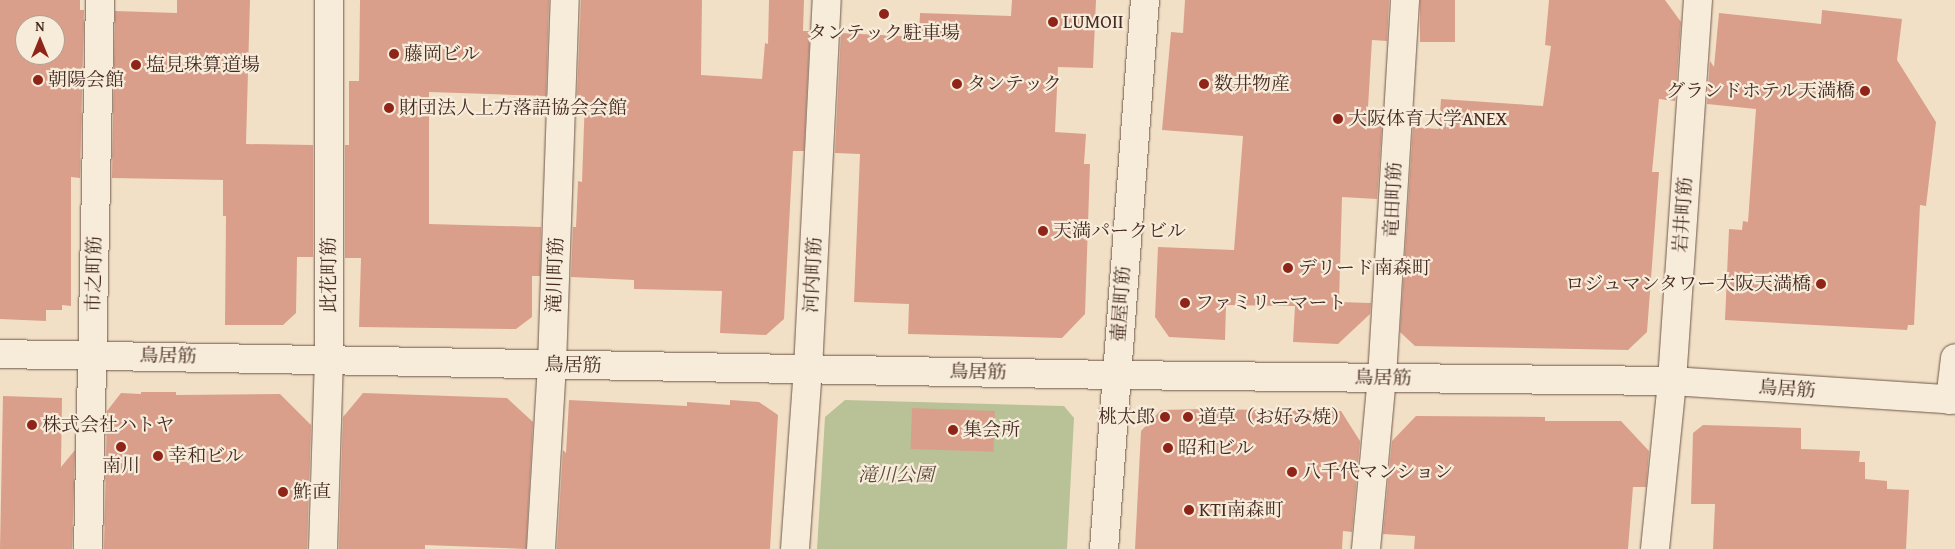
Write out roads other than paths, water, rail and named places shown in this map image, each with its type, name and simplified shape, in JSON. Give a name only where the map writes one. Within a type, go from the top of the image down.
[{"type":"street","name":"市之町筋","points":[[88,549],[100,0]]},
{"type":"street","name":"此花町筋","points":[[323,549],[329,359],[329,0]]},
{"type":"street","name":"滝川町筋","points":[[541,549],[552,364],[565,0]]},
{"type":"street","name":"河内町筋","points":[[795,549],[808,369],[827,0]]},
{"type":"street","name":"壷屋町筋","points":[[1104,549],[1144,0]]},
{"type":"street","name":"竜田町筋","points":[[1366,549],[1382,378],[1405,0]]},
{"type":"street","name":"岩井町筋","points":[[1655,549],[1672,381],[1698,0]]},
{"type":"street","name":"鳥居筋","points":[[0,354],[1116,375],[1672,381],[1952,400]]},
{"type":"street","points":[[1952,400],[1955,358]]},
{"type":"place","name":"タンテック駐車場","points":[[884,14]]},
{"type":"place","name":"LUMOII","points":[[1053,22]]},
{"type":"place","name":"藤岡ビル","points":[[394,54]]},
{"type":"place","name":"塩見珠算道場","points":[[136,65]]},
{"type":"place","name":"朝陽会館","points":[[38,80]]},
{"type":"place","name":"タンテック","points":[[957,84]]},
{"type":"place","name":"数井物産","points":[[1204,84]]},
{"type":"place","name":"グランドホテル天満橋","points":[[1865,91]]},
{"type":"place","name":"財団法人上方落語協会会館","points":[[389,108]]},
{"type":"place","name":"大阪体育大学ANEX","points":[[1338,119]]},
{"type":"place","name":"天満パークビル","points":[[1043,231]]},
{"type":"place","name":"デリード南森町","points":[[1288,268]]},
{"type":"place","name":"ロジュマンタワー大阪天満橋","points":[[1821,284]]},
{"type":"place","name":"ファミリーマート","points":[[1185,303]]},
{"type":"place","name":"桃太郎","points":[[1165,417]]},
{"type":"place","name":"道草（お好み焼）","points":[[1188,417]]},
{"type":"place","name":"株式会社ハトヤ","points":[[32,425]]},
{"type":"place","name":"集会所","points":[[953,430]]},
{"type":"place","name":"南川","points":[[121,447]]},
{"type":"place","name":"昭和ビル","points":[[1168,448]]},
{"type":"place","name":"幸和ビル","points":[[158,456]]},
{"type":"place","name":"八千代マンション","points":[[1292,472]]},
{"type":"place","name":"鮓直","points":[[283,492]]},
{"type":"place","name":"KTI南森町","points":[[1189,510]]},
{"type":"park label","name":"滝川公園","points":[[896,475]]}]
